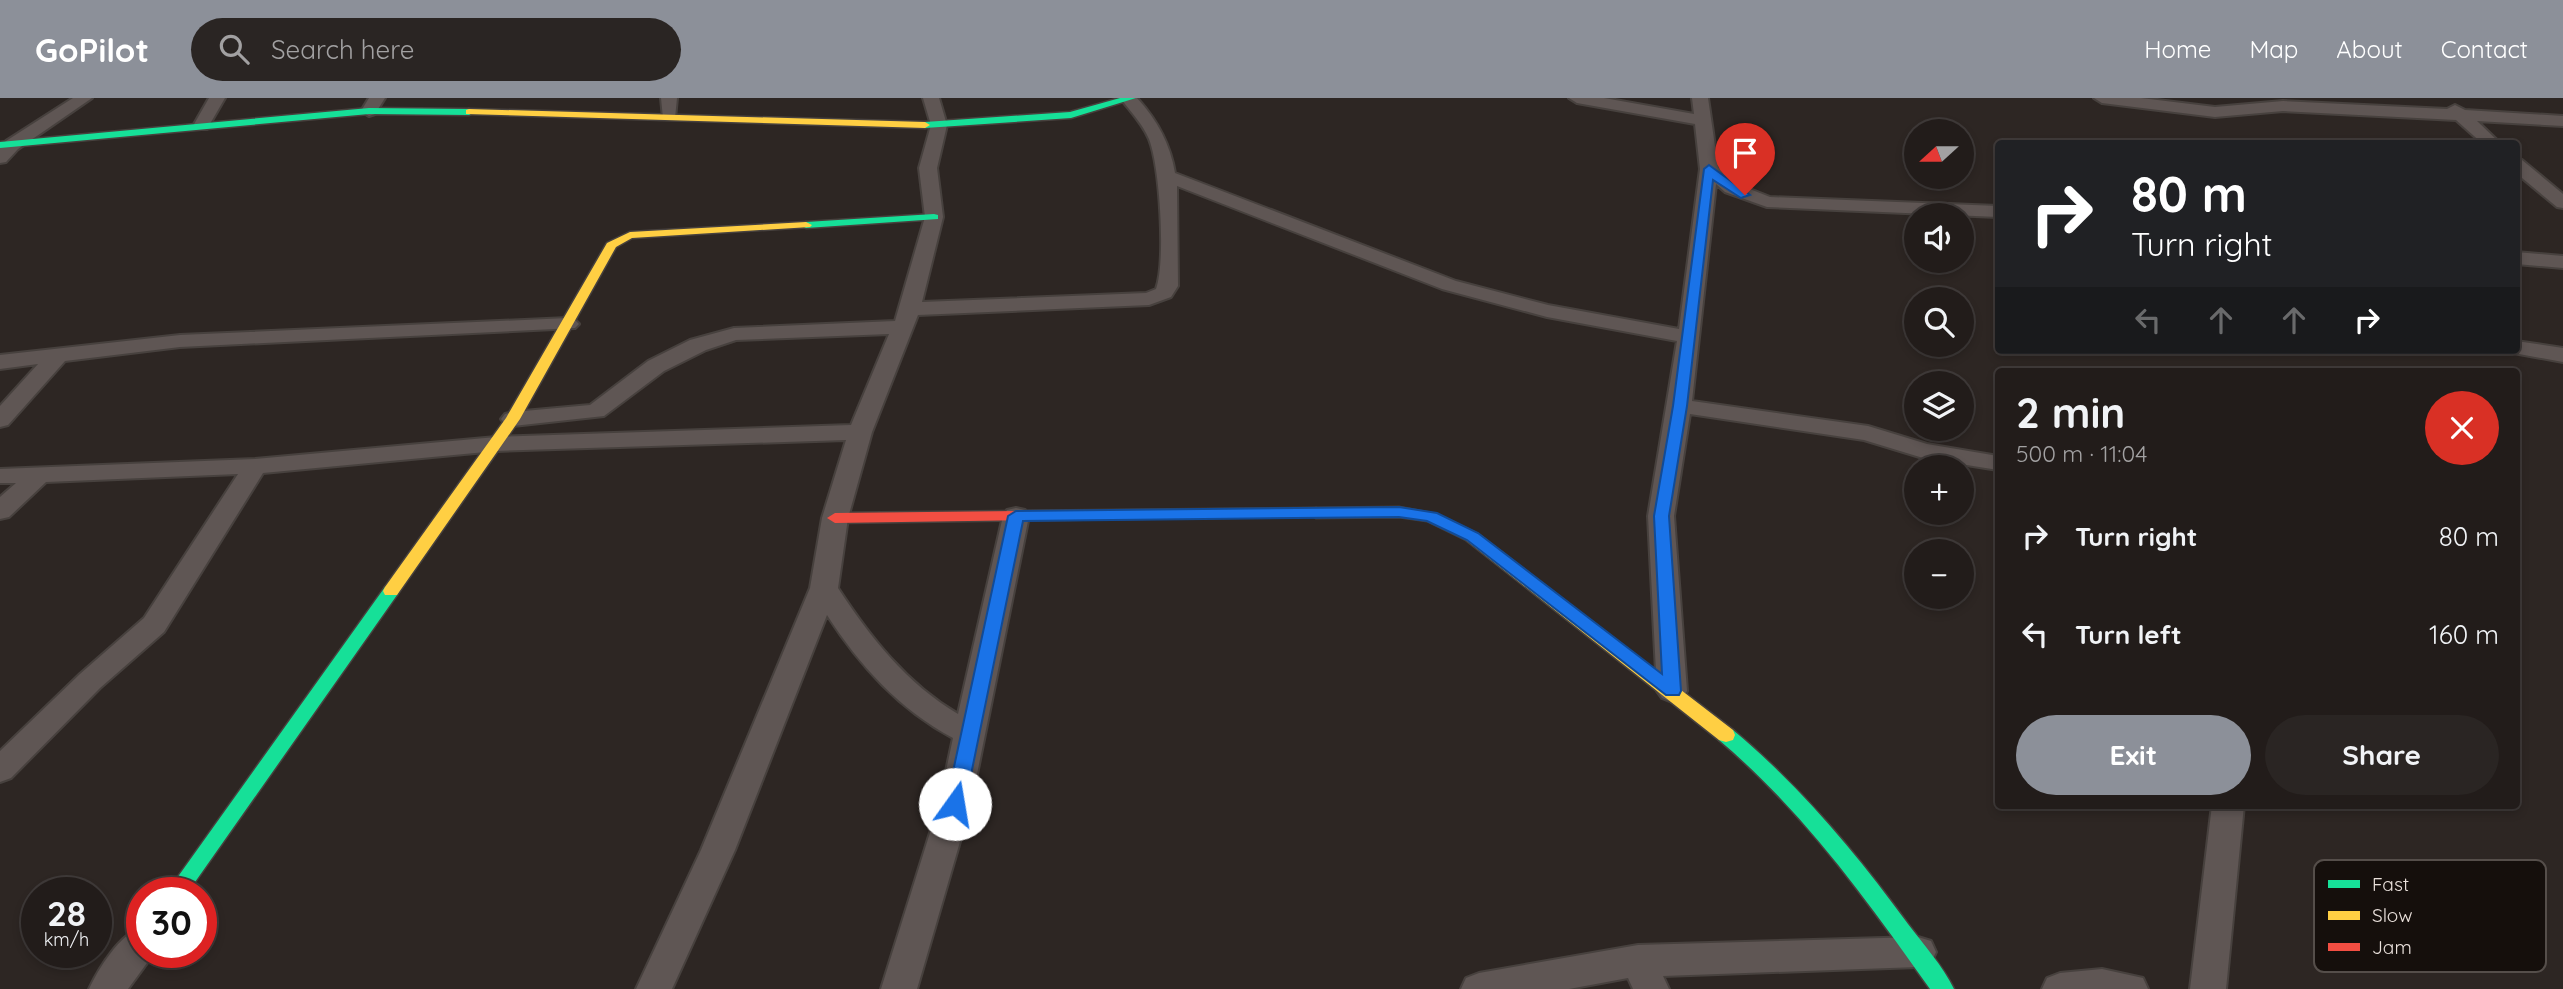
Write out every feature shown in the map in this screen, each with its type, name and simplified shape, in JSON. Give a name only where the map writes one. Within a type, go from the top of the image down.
[{"type":"street","points":[[4,149],[84,98]]},
{"type":"street","points":[[201,126],[217,98]]},
{"type":"street","points":[[654,989],[718,850],[824,588],[835,518],[860,432],[906,318],[934,217],[928,169],[939,125],[931,98]]},
{"type":"street","points":[[4,149],[373,105],[669,106],[775,121],[939,125],[1071,115],[1130,98],[1145,113],[1155,130],[1169,177],[1168,286],[1158,297],[717,337],[656,366],[596,411],[513,419]]},
{"type":"street","points":[[1577,98],[1701,109],[1709,169],[1680,406],[1661,516],[1672,691]]},
{"type":"street","points":[[2102,98],[2215,112],[2302,106],[2563,121]]},
{"type":"street","points":[[2441,98],[2488,140]]},
{"type":"street","points":[[1709,169],[1731,188],[1767,202],[1904,207]]},
{"type":"street","points":[[2520,175],[2563,176]]},
{"type":"street","points":[[2520,175],[2546,189],[2563,203]]},
{"type":"street","points":[[1169,177],[1449,285],[1546,311],[1688,337]]},
{"type":"street","points":[[1974,210],[1995,212]]},
{"type":"street","points":[[1974,213],[1995,219]]},
{"type":"street","points":[[188,877],[513,419],[611,245],[630,235],[934,217]]},
{"type":"street","points":[[2520,258],[2563,262]]},
{"type":"street","points":[[0,362],[180,341],[568,324]]},
{"type":"street","points":[[2520,348],[2563,355]]},
{"type":"street","points":[[0,420],[59,354]]},
{"type":"street","points":[[1680,406],[1868,433],[1923,451],[1995,463]]},
{"type":"street","points":[[0,477],[255,466],[496,444],[860,432]]},
{"type":"street","points":[[0,770],[90,681],[154,625],[255,466]]},
{"type":"street","points":[[0,511],[37,477]]},
{"type":"street","points":[[835,518],[1399,512],[1431,517],[1472,537],[1747,751],[1826,830],[1918,952],[1942,989]]},
{"type":"street","points":[[899,989],[955,804],[1016,516]]},
{"type":"street","points":[[824,588],[858,642],[884,671],[912,698],[945,722],[969,733]]},
{"type":"street","points":[[2208,989],[2228,809]]},
{"type":"street","points":[[1479,989],[1918,952]]},
{"type":"street","points":[[107,989],[126,963]]},
{"type":"street","points":[[2060,989],[2102,985],[2130,989]]},
{"type":"traffic: fast","points":[[925,125],[1071,115],[1131,98]]},
{"type":"traffic: fast","points":[[0,145],[369,111],[469,112]]},
{"type":"traffic: fast","points":[[806,225],[934,217]]},
{"type":"traffic: fast","points":[[188,877],[391,591]]},
{"type":"traffic: fast","points":[[1726,735],[1758,762],[1816,822],[1869,887],[1943,989]]},
{"type":"traffic: slow","points":[[469,112],[925,125]]},
{"type":"traffic: slow","points":[[391,591],[513,419],[611,245],[630,235],[806,225]]},
{"type":"traffic: slow","points":[[1316,513],[1399,512],[1431,517],[1472,537],[1726,735]]},
{"type":"traffic: jam","points":[[835,518],[1316,513]]},
{"type":"route","points":[[955,804],[1016,516],[1399,512],[1431,517],[1472,537],[1672,691],[1661,516],[1680,406],[1709,169],[1719,180],[1745,195]]}]
